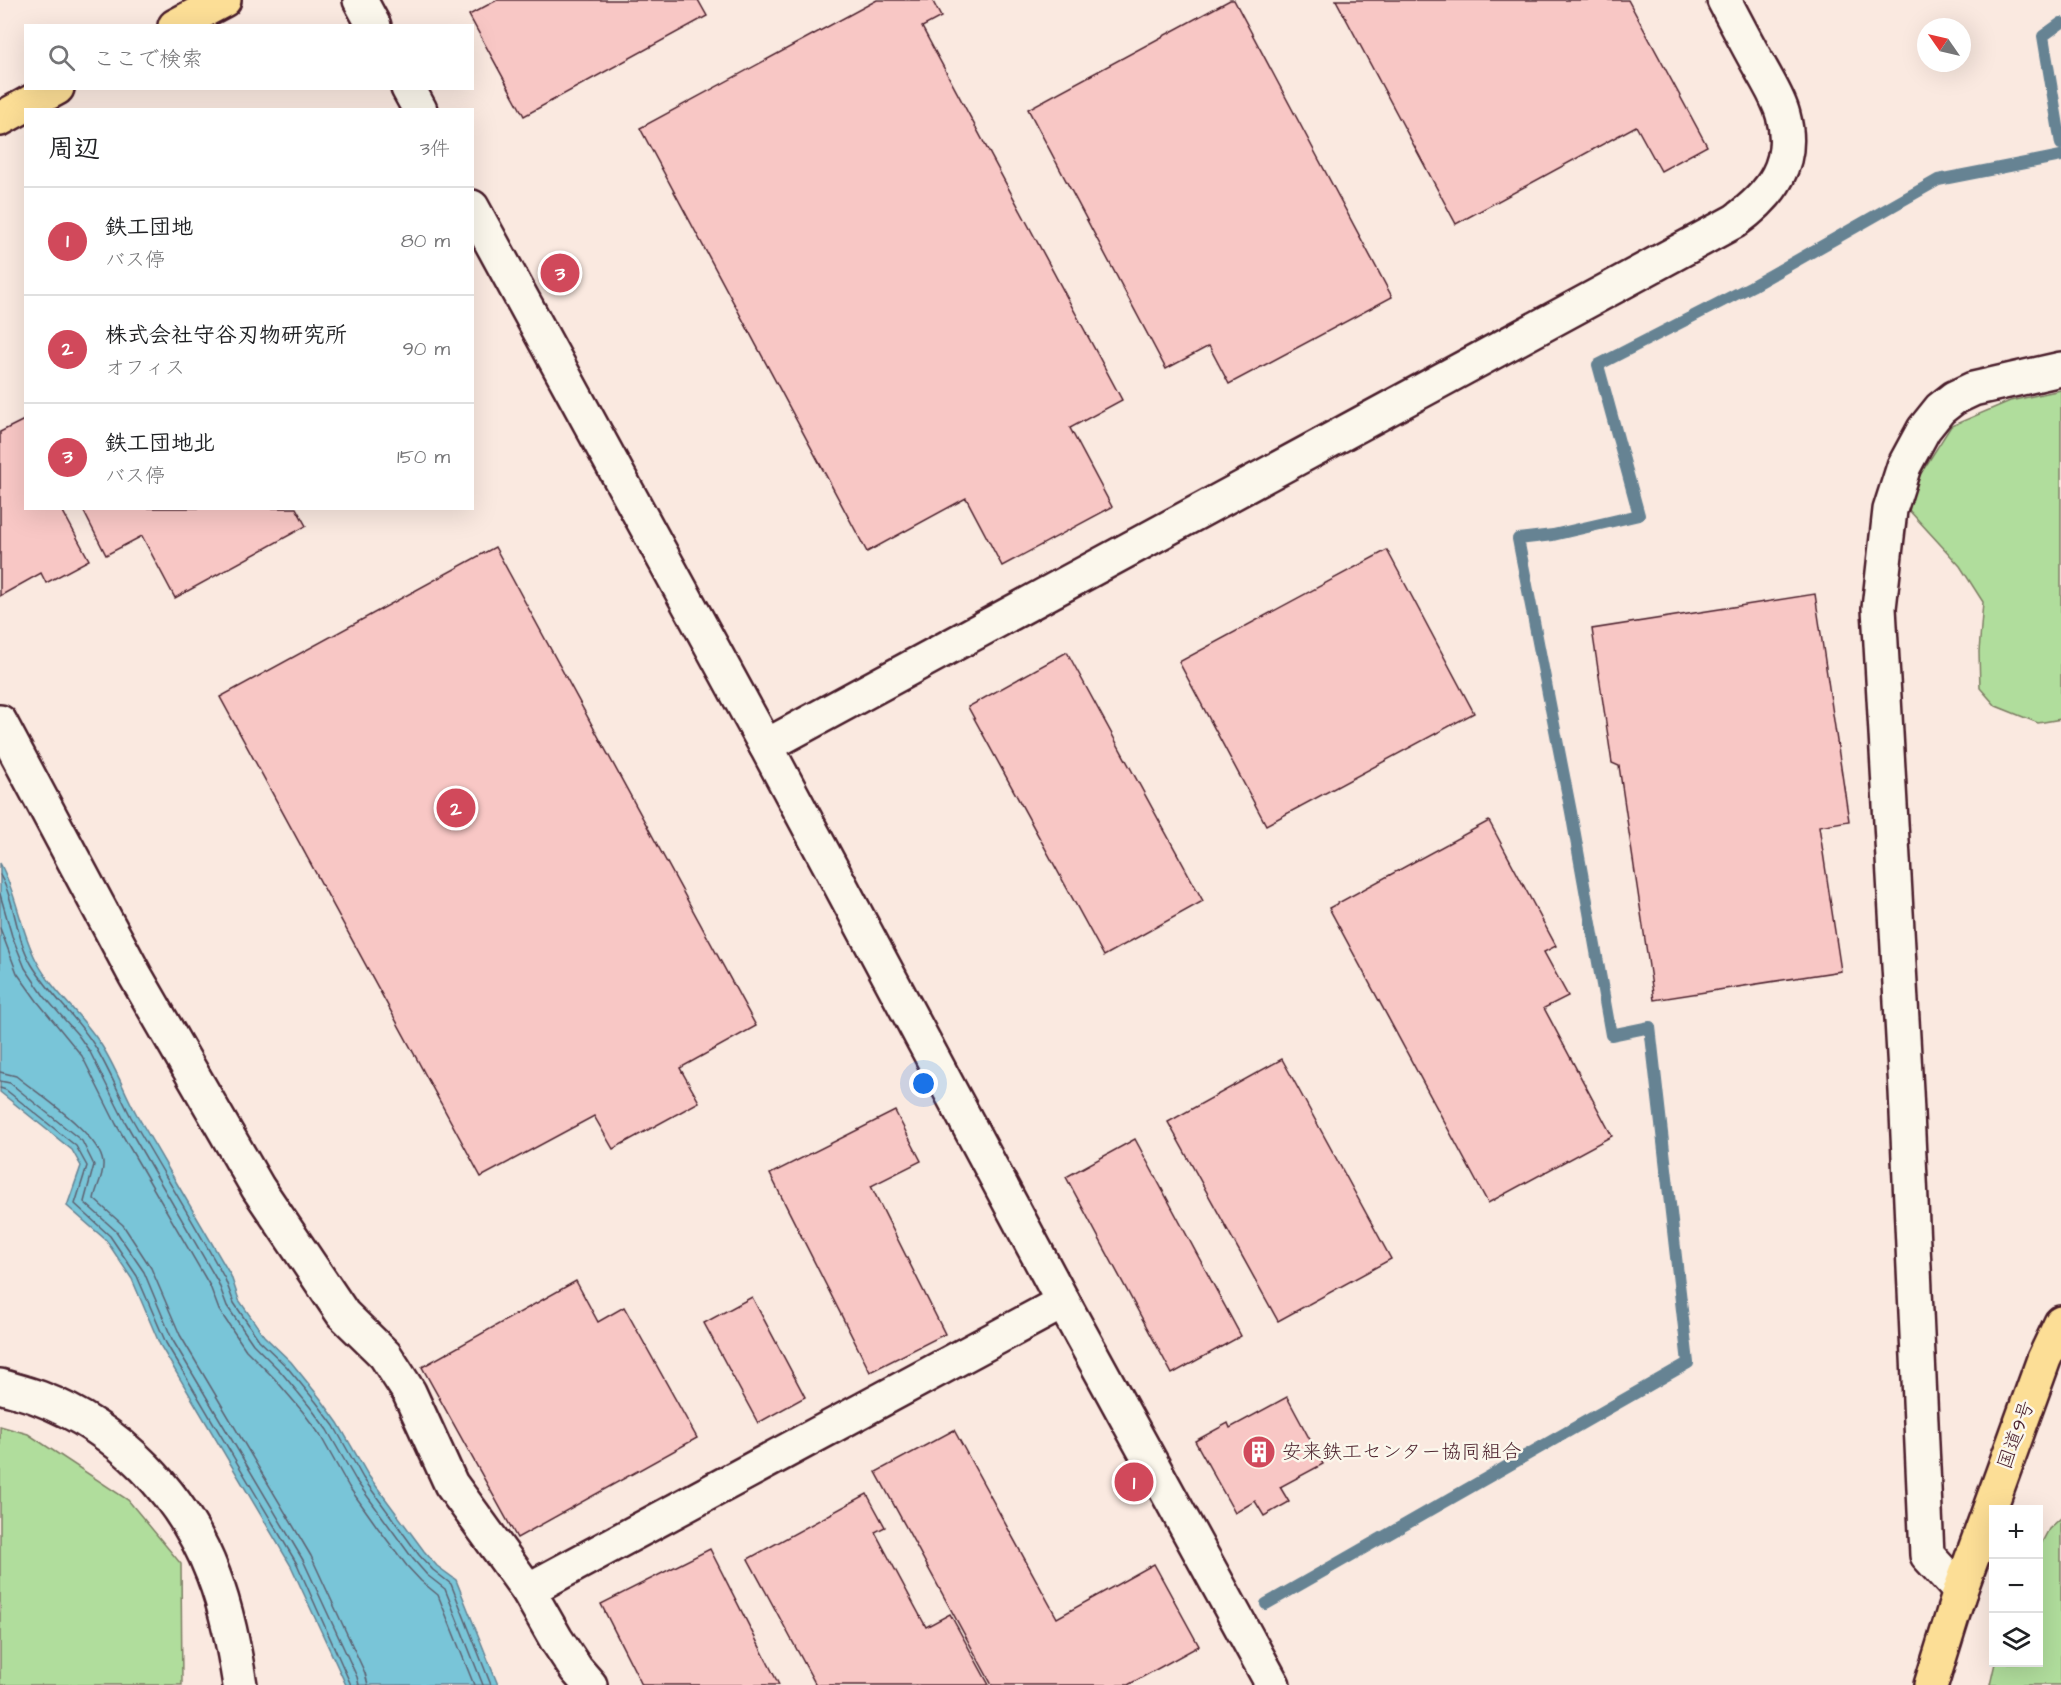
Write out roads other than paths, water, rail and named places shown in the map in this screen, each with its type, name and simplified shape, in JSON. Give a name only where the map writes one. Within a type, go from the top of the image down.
[{"type":"main road","points":[[180,24],[224,0]]},
{"type":"main road","points":[[0,118],[53,90]]},
{"type":"main road","name":"国道9号","points":[[1931,1685],[1960,1591],[2044,1359],[2061,1323]]},
{"type":"street","points":[[360,0],[373,24]]},
{"type":"street","points":[[766,746],[1704,238],[1748,211],[1774,185],[1786,150],[1786,132],[1783,113],[1774,93],[1724,0]]},
{"type":"street","points":[[409,90],[419,108]]},
{"type":"street","points":[[474,211],[766,746],[1063,1302],[1273,1685]]},
{"type":"street","points":[[1960,1591],[1927,1555],[1906,1091],[1879,608],[1890,510],[1904,466],[1930,422],[1940,409],[1954,398],[1972,389],[2061,369]]},
{"type":"street","points":[[0,722],[135,975],[258,1188],[343,1314],[385,1355],[410,1392],[451,1484],[528,1590],[556,1639],[590,1685]]},
{"type":"street","points":[[528,1590],[1063,1302]]},
{"type":"street","points":[[0,1386],[40,1398],[70,1412],[103,1432],[141,1462],[168,1493],[213,1573],[226,1614],[240,1685]]},
{"type":"water","points":[[0,863],[11,887],[36,960],[50,982],[105,1051],[137,1115],[231,1276],[239,1300],[264,1336],[291,1362],[320,1398],[338,1423],[368,1475],[424,1551],[437,1566],[456,1580],[498,1685],[346,1685],[291,1566],[160,1345],[132,1279],[106,1240],[67,1206],[81,1166],[72,1150],[0,1092]]},
{"type":"waterway","points":[[2061,23],[2043,36],[2061,144]]},
{"type":"waterway","points":[[1266,1604],[1688,1363],[1650,1027],[1611,1035],[1518,539],[1553,535],[1639,515],[1598,365],[1752,286],[1938,180],[2061,156]]},
{"type":"place","name":"鉄工団地北","points":[[560,273]]},
{"type":"place","name":"株式会社守谷刃物研究所","points":[[456,808]]},
{"type":"place","name":"安来鉄工センター協同組合","points":[[1259,1452]]},
{"type":"place","name":"鉄工団地","points":[[1134,1482]]}]
